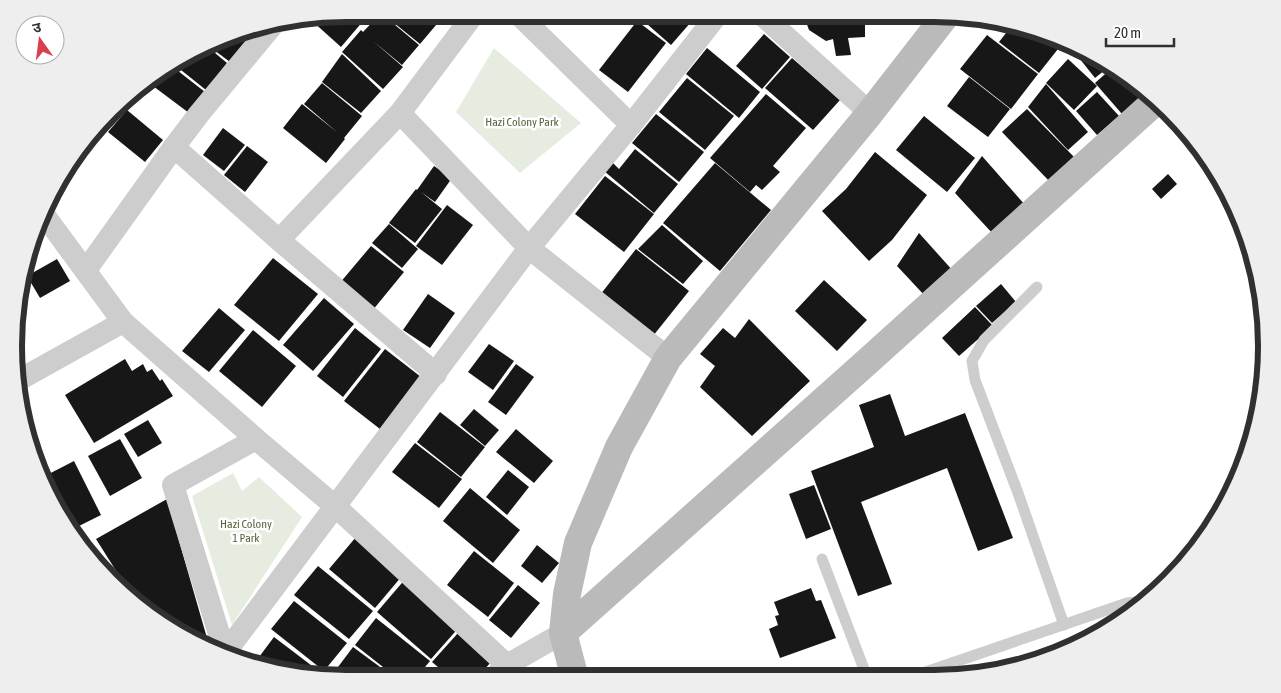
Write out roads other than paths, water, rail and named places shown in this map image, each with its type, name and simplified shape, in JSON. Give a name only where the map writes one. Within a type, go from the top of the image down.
[{"type":"street","points":[[280,240],[400,113],[468,22]]},
{"type":"street","points":[[526,22],[631,125]]},
{"type":"street","points":[[229,648],[529,248],[631,125],[712,22]]},
{"type":"street","points":[[770,22],[870,113]]},
{"type":"street","points":[[573,670],[563,633],[567,594],[578,543],[619,447],[668,358],[870,113],[941,22]]},
{"type":"street","points":[[86,270],[199,114],[266,33]]},
{"type":"street","points":[[503,670],[563,633],[1151,106]]},
{"type":"street","points":[[400,113],[529,248],[668,358]]},
{"type":"street","points":[[174,147],[436,374]]},
{"type":"street","points":[[47,222],[124,322],[336,507],[498,670]]},
{"type":"street","points":[[24,377],[124,322]]},
{"type":"street","points":[[223,646],[173,485],[256,439]]},
{"type":"lane","points":[[1037,287],[984,340],[972,361],[975,380],[1018,493],[1064,625]]},
{"type":"lane","points":[[822,559],[864,670]]},
{"type":"lane","points":[[932,670],[1134,602]]},
{"type":"park label","name":"Hazi Colony Park","points":[[522,122]]},
{"type":"park label","name":"Hazi Colony 1 Park","points":[[246,531]]}]
